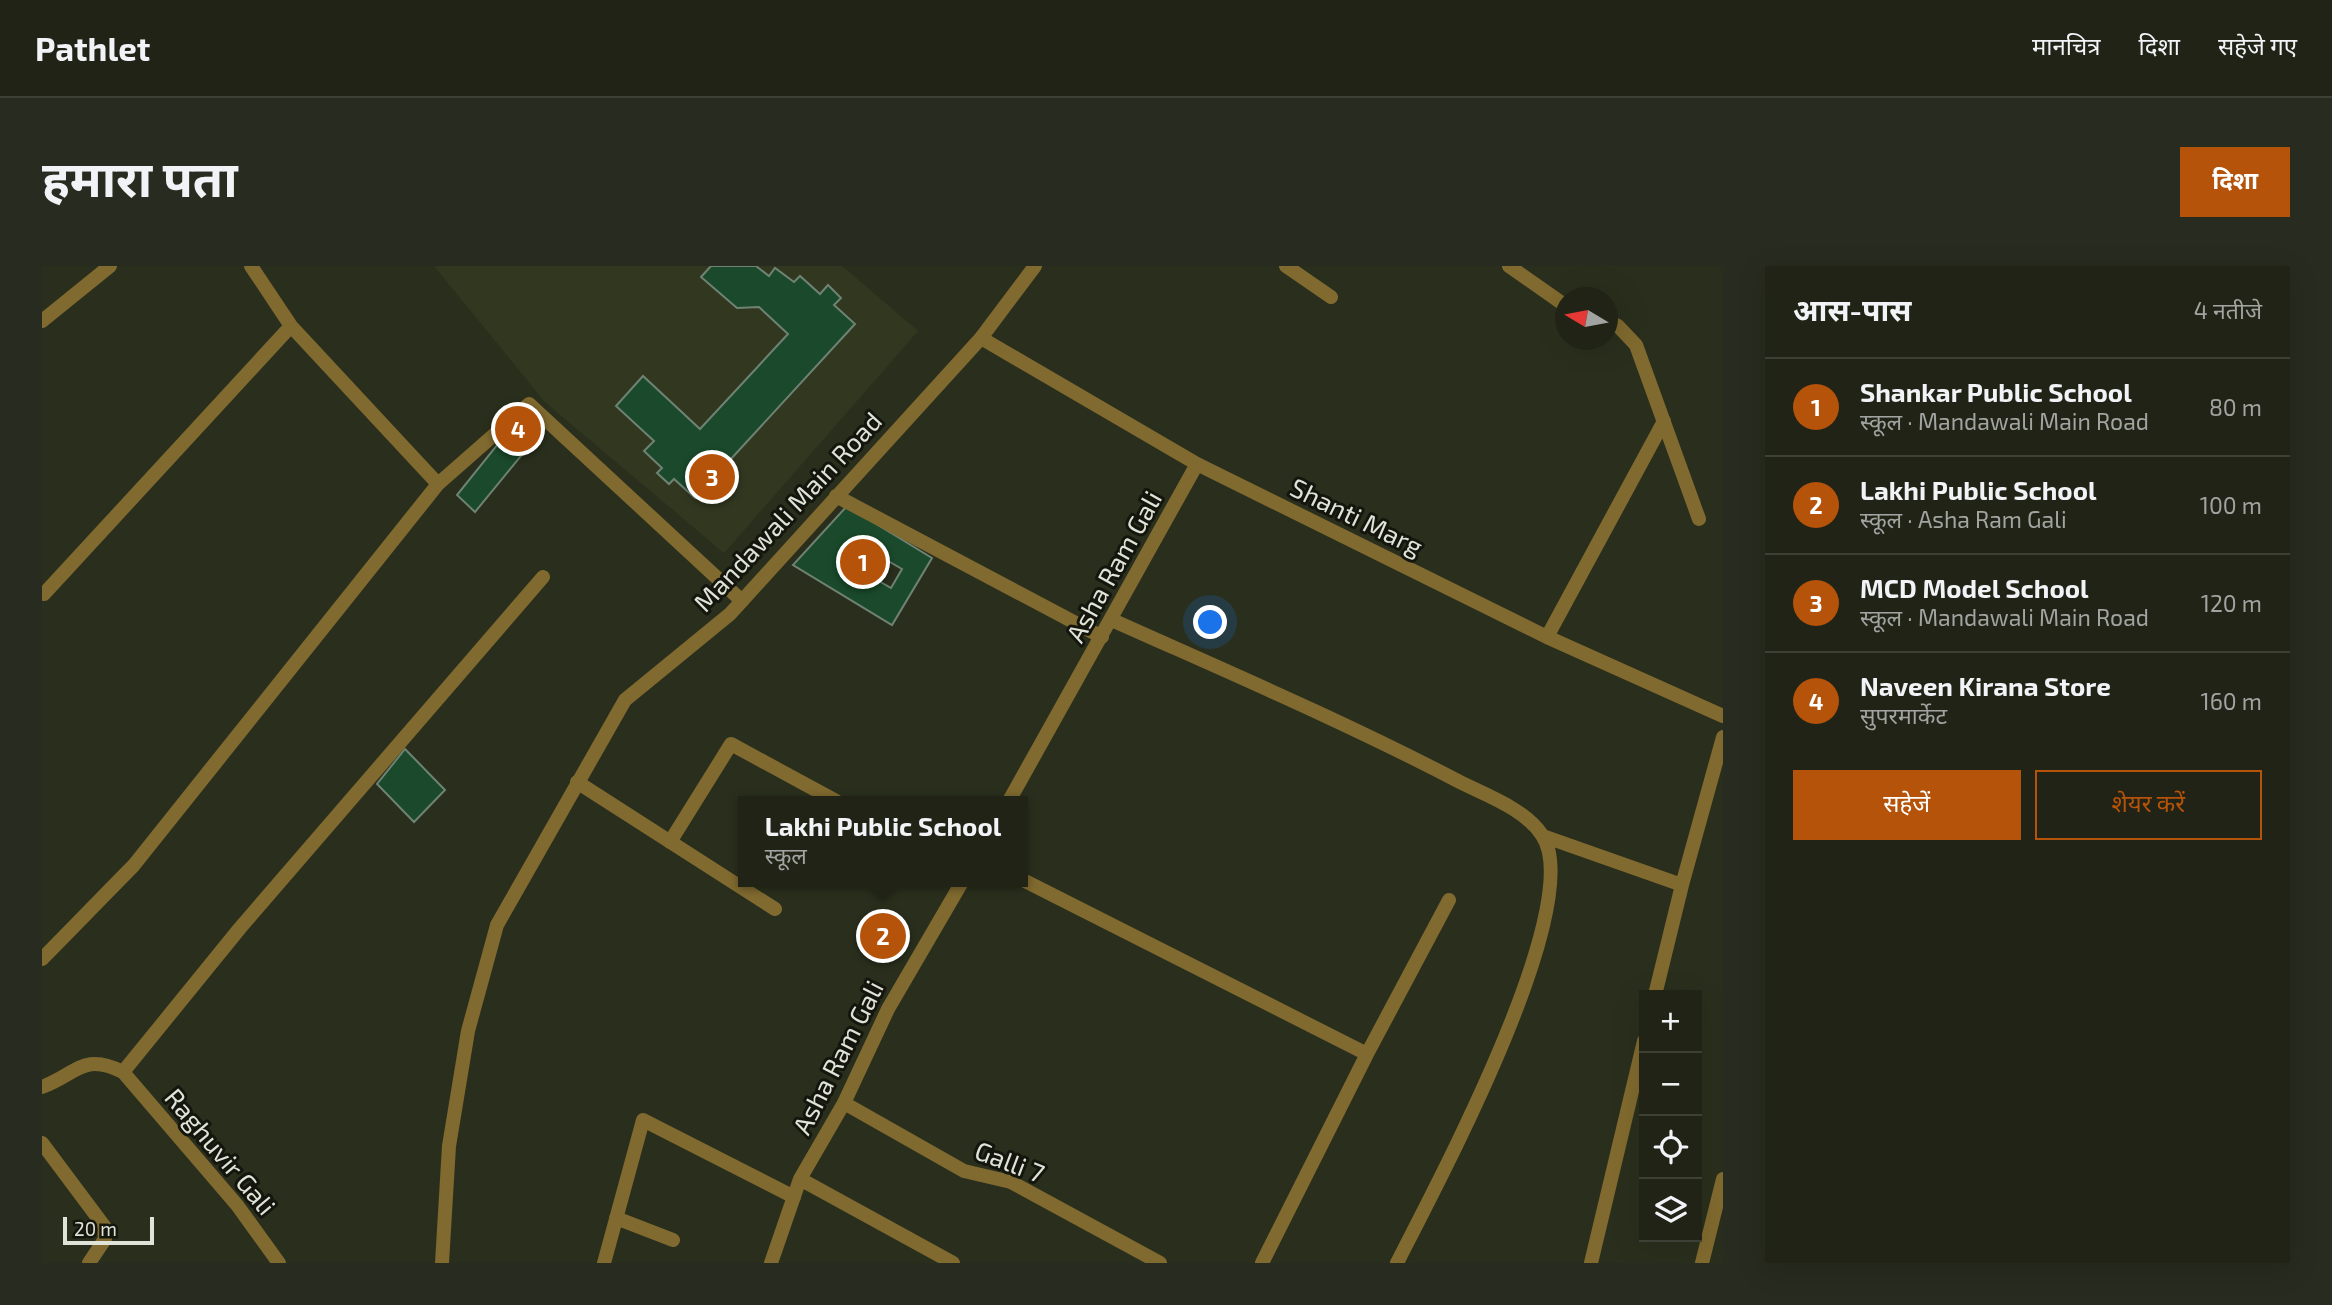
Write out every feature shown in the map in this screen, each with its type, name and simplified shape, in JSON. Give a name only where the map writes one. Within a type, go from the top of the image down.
[{"type":"street","points":[[42,321],[110,266]]},
{"type":"street","points":[[251,266],[291,326],[438,484]]},
{"type":"street","points":[[1286,266],[1331,298]]},
{"type":"street","points":[[1509,266],[1555,298]]},
{"type":"street","name":"Mandawali Main Road","points":[[442,1263],[449,1146],[468,1031],[497,925],[625,700],[742,601],[981,338],[1031,267]]},
{"type":"street","points":[[44,594],[291,326]]},
{"type":"street","points":[[1618,326],[1636,345],[1699,519]]},
{"type":"street","name":"Shanti Marg","points":[[981,338],[1197,464],[1547,638],[1723,716]]},
{"type":"street","points":[[42,959],[134,865],[438,484],[529,404],[742,601]]},
{"type":"street","points":[[1547,638],[1664,421]]},
{"type":"street","name":"Asha Ram Gali","points":[[1012,796],[1197,464]]},
{"type":"street","points":[[836,496],[1102,637]]},
{"type":"street","points":[[42,1087],[91,1062],[105,1063],[123,1072],[240,928],[543,577]]},
{"type":"street","points":[[1112,620],[1393,747],[1519,813],[1543,836],[1682,884]]},
{"type":"street","points":[[1656,990],[1682,884],[1723,737]]},
{"type":"street","points":[[670,842],[731,744],[827,796]]},
{"type":"street","points":[[577,782],[738,885]]},
{"type":"street","points":[[1397,1263],[1476,1107],[1532,965],[1548,908],[1550,863],[1543,836]]},
{"type":"street","points":[[1028,883],[1367,1054]]},
{"type":"street","points":[[741,887],[775,909]]},
{"type":"street","name":"Asha Ram Gali","points":[[771,1263],[800,1179],[844,1103],[888,1009],[959,887]]},
{"type":"street","points":[[1262,1263],[1367,1054],[1449,900]]},
{"type":"street","points":[[1591,1263],[1641,1053]]},
{"type":"street","name":"Raghuvir Gali","points":[[123,1072],[237,1205],[279,1263]]},
{"type":"street","name":"Galli 7","points":[[844,1103],[964,1171],[1011,1182],[1160,1263]]},
{"type":"street","points":[[604,1263],[643,1120],[794,1197]]},
{"type":"street","points":[[42,1143],[104,1226],[105,1239],[89,1263]]},
{"type":"street","points":[[800,1179],[953,1263]]},
{"type":"street","points":[[1702,1263],[1723,1179]]},
{"type":"street","points":[[616,1218],[673,1240]]},
{"type":"shaded area","points":[[434,266],[842,266],[918,331],[724,553],[545,402]]},
{"type":"building","points":[[711,266],[756,266],[769,276],[775,268],[794,282],[800,276],[820,294],[828,285],[841,298],[834,305],[855,324],[695,498],[674,479],[669,484],[657,473],[662,468],[644,451],[654,441],[616,406],[643,376],[700,429],[788,334],[759,307],[737,308],[701,277]]},
{"type":"building","points":[[514,424],[534,440],[475,512],[457,495]]},
{"type":"building","points":[[847,506],[932,558],[892,625],[793,565]],"holes":[[[876,554],[902,569],[891,588],[865,573]]]},
{"type":"building","points":[[405,749],[445,790],[414,822],[377,784]]},
{"type":"place","name":"Naveen Kirana Store","points":[[518,429]]},
{"type":"place","name":"MCD Model School","points":[[712,477]]},
{"type":"place","name":"Shankar Public School","points":[[863,562]]},
{"type":"place","name":"Lakhi Public School","points":[[883,936]]}]
